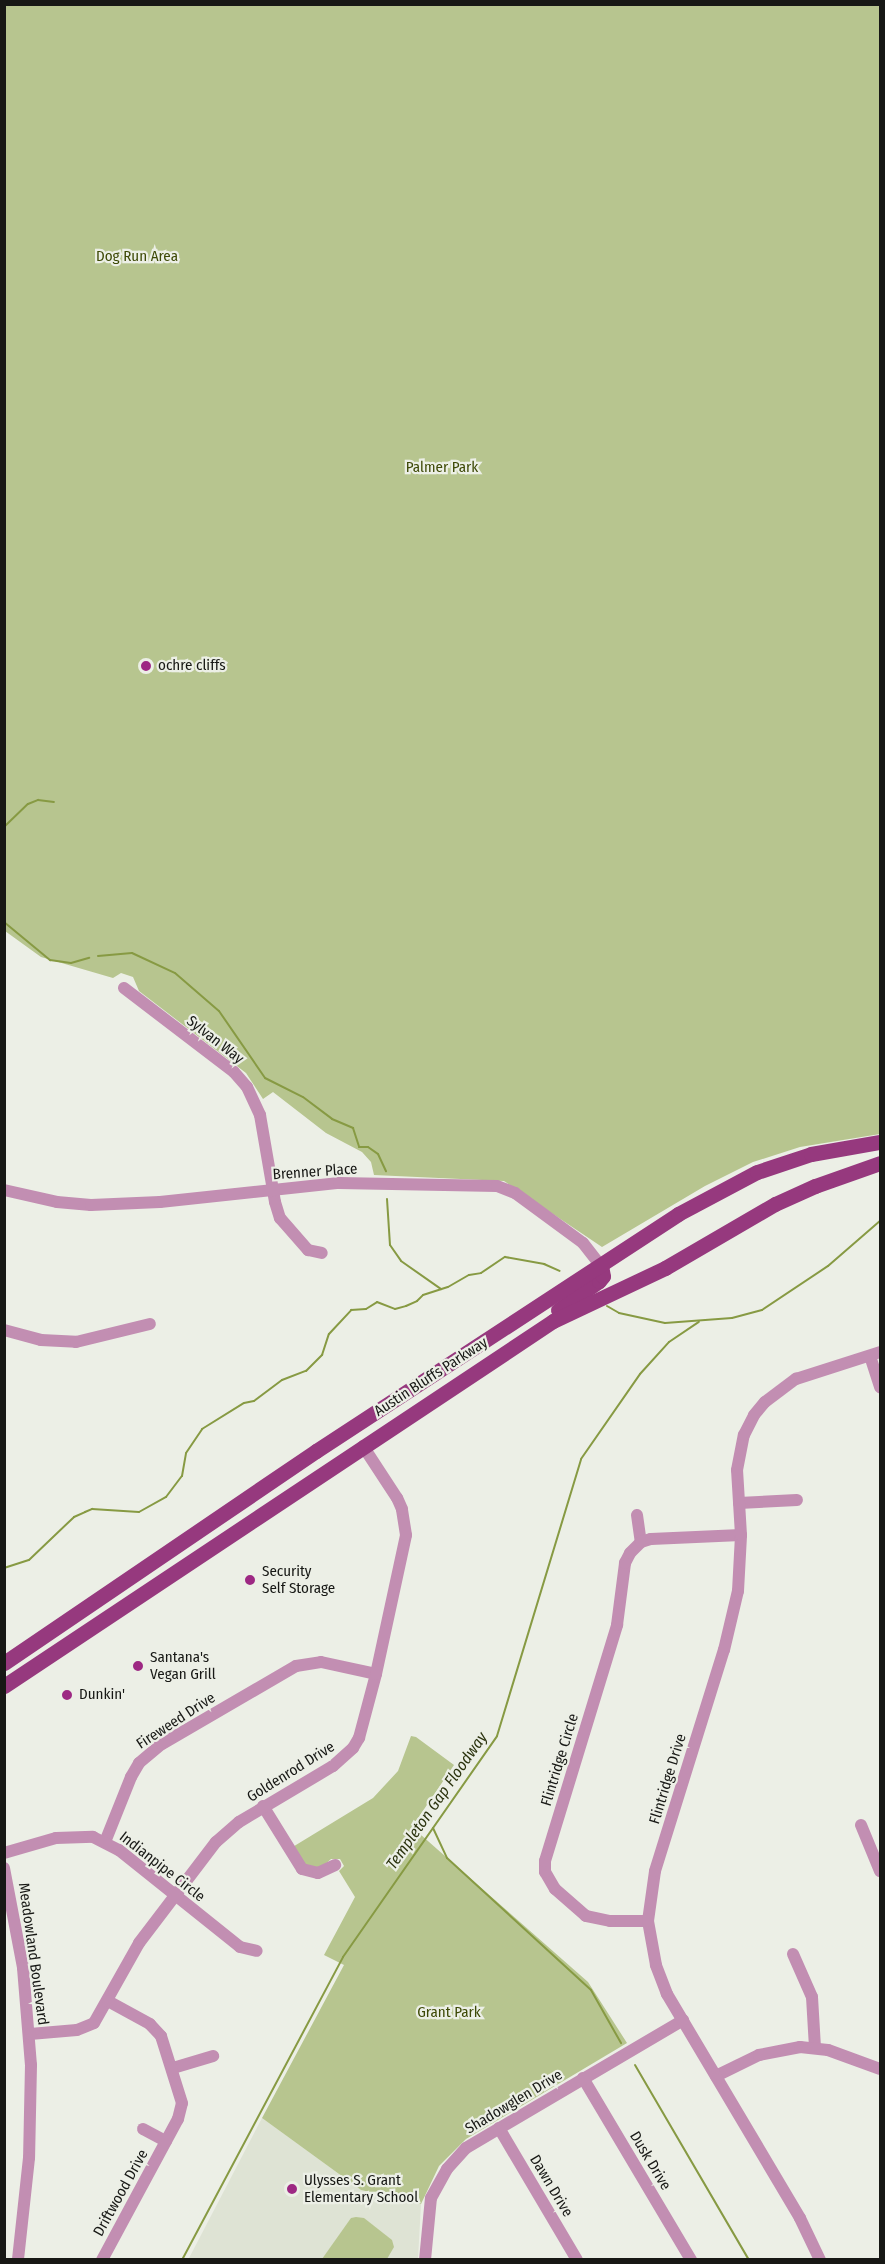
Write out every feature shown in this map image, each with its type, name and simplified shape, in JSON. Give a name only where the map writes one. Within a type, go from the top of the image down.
[{"type":"main road","name":"Austin Bluffs Parkway","points":[[8,1659],[306,1458],[678,1214],[757,1172],[811,1155],[880,1142]]},
{"type":"main road","name":"Austin Bluffs Parkway","points":[[4,1686],[553,1321],[665,1269],[775,1204],[815,1186],[880,1162]]},
{"type":"main road","points":[[553,1321],[559,1308],[599,1281],[603,1276],[601,1266]]},
{"type":"street","name":"Sylvan Way","points":[[124,988],[234,1072],[247,1087],[260,1115],[277,1211],[284,1224],[308,1250],[322,1253]]},
{"type":"street","name":"Brenner Place","points":[[4,1190],[57,1202],[91,1205],[160,1202],[339,1183],[496,1186],[515,1193],[583,1244],[601,1266]]},
{"type":"street","points":[[4,1330],[41,1340],[76,1342],[150,1324]]},
{"type":"street","points":[[875,1354],[880,1387]]},
{"type":"street","name":"Flintridge Drive","points":[[820,2259],[800,2218],[662,1982],[651,1947],[648,1921],[655,1871],[732,1621],[738,1591],[741,1535],[738,1454],[754,1415],[765,1402],[796,1379],[875,1354]]},
{"type":"street","name":"Goldenrod Drive","points":[[30,2034],[86,2028],[94,2023],[139,1943],[227,1830],[263,1806],[333,1766],[353,1748],[362,1729],[376,1674],[406,1535],[402,1509],[397,1498],[363,1446]]},
{"type":"street","points":[[739,1503],[797,1500]]},
{"type":"street","points":[[637,1515],[641,1542],[651,1539],[741,1535]]},
{"type":"street","name":"Flintridge Circle","points":[[641,1542],[630,1553],[625,1563],[617,1625],[545,1861],[545,1872],[555,1889],[586,1916],[609,1921],[648,1921]]},
{"type":"street","name":"Fireweed Drive","points":[[105,1842],[131,1777],[139,1763],[162,1744],[296,1666],[321,1662],[376,1674]]},
{"type":"street","points":[[263,1806],[302,1869],[318,1873],[335,1865]]},
{"type":"street","points":[[861,1825],[880,1871]]},
{"type":"street","name":"Indianpipe Circle","points":[[4,1853],[70,1836],[93,1837],[105,1842],[240,1947],[257,1951]]},
{"type":"street","name":"Meadowland Boulevard","points":[[4,1868],[21,1951],[30,2034],[30,2158],[18,2259]]},
{"type":"street","points":[[793,1954],[812,1997],[815,2048]]},
{"type":"street","name":"Driftwood Drive","points":[[102,2259],[178,2119],[182,2103],[165,2044],[156,2029],[108,2001]]},
{"type":"street","name":"Shadowglen Drive","points":[[425,2259],[431,2198],[442,2176],[466,2148],[683,2020]]},
{"type":"street","points":[[716,2076],[759,2055],[784,2049],[815,2048],[842,2054],[880,2069]]},
{"type":"street","points":[[173,2068],[213,2056]]},
{"type":"street","name":"Dusk Drive","points":[[583,2078],[691,2259]]},
{"type":"street","name":"Dawn Drive","points":[[499,2128],[577,2259]]},
{"type":"street","name":"Driftwood Drive","points":[[143,2129],[166,2141]]},
{"type":"shaded area","name":"Ulysses S. Grant Elementary School","points":[[262,2118],[361,2190],[421,2204],[418,2259],[188,2260]]},
{"type":"green space","name":"Palmer Park","points":[[5,5],[880,5],[880,1134],[800,1147],[753,1162],[705,1186],[602,1247],[504,1181],[374,1175],[371,1162],[362,1152],[326,1133],[273,1092],[263,1099],[246,1073],[139,991],[133,977],[121,973],[113,978],[41,957],[5,931]]},
{"type":"green space","name":"Grant Park","points":[[411,1736],[416,1737],[454,1765],[412,1827],[588,1982],[627,2043],[466,2139],[439,2166],[421,2204],[361,2190],[262,2118],[344,1965],[324,1955],[355,1897],[339,1871],[344,1866],[340,1859],[331,1859],[322,1867],[309,1870],[291,1848],[373,1798],[398,1771]]},
{"type":"green space","points":[[351,2218],[364,2218],[392,2240],[394,2247],[387,2259],[322,2259]]},
{"type":"waterway","points":[[4,827],[28,804],[38,800],[54,802]]},
{"type":"waterway","points":[[4,922],[50,960],[71,963],[89,958]]},
{"type":"waterway","name":"Templeton Gap Floodway","points":[[98,956],[132,953],[175,973],[219,1011],[265,1078],[303,1097],[332,1119],[353,1128],[359,1147],[368,1147],[378,1154],[386,1171]]},
{"type":"waterway","name":"Templeton Gap Floodway","points":[[387,1199],[390,1245],[401,1261],[441,1289]]},
{"type":"waterway","name":"Templeton Gap Floodway","points":[[607,1306],[619,1313],[665,1323],[732,1318],[762,1310],[828,1266],[880,1221]]},
{"type":"waterway","name":"Templeton Gap Floodway","points":[[4,1568],[29,1560],[74,1517],[85,1512],[92,1509],[139,1512],[166,1497],[182,1476],[186,1453],[202,1429],[244,1403],[254,1401],[282,1380],[306,1371],[322,1355],[329,1334],[351,1310],[366,1309],[377,1302],[395,1309],[406,1306],[423,1295],[448,1287],[469,1275],[481,1273],[505,1257],[544,1264],[560,1271]]},
{"type":"waterway","name":"Templeton Gap Floodway","points":[[182,2260],[343,1957],[497,1736],[581,1459],[640,1374],[669,1342],[699,1322]]},
{"type":"waterway","points":[[433,1828],[447,1858],[591,1990],[621,2043]]},
{"type":"waterway","points":[[635,2065],[749,2260]]},
{"type":"place","name":"ochre cliffs","points":[[146,666]]},
{"type":"place","name":"Security Self Storage","points":[[250,1580]]},
{"type":"place","name":"Santana's Vegan Grill","points":[[138,1666]]},
{"type":"place","name":"Dunkin'","points":[[67,1695]]},
{"type":"place","name":"Ulysses S. Grant Elementary School","points":[[292,2189]]},
{"type":"park label","name":"Dog Run Area","points":[[137,257]]}]
